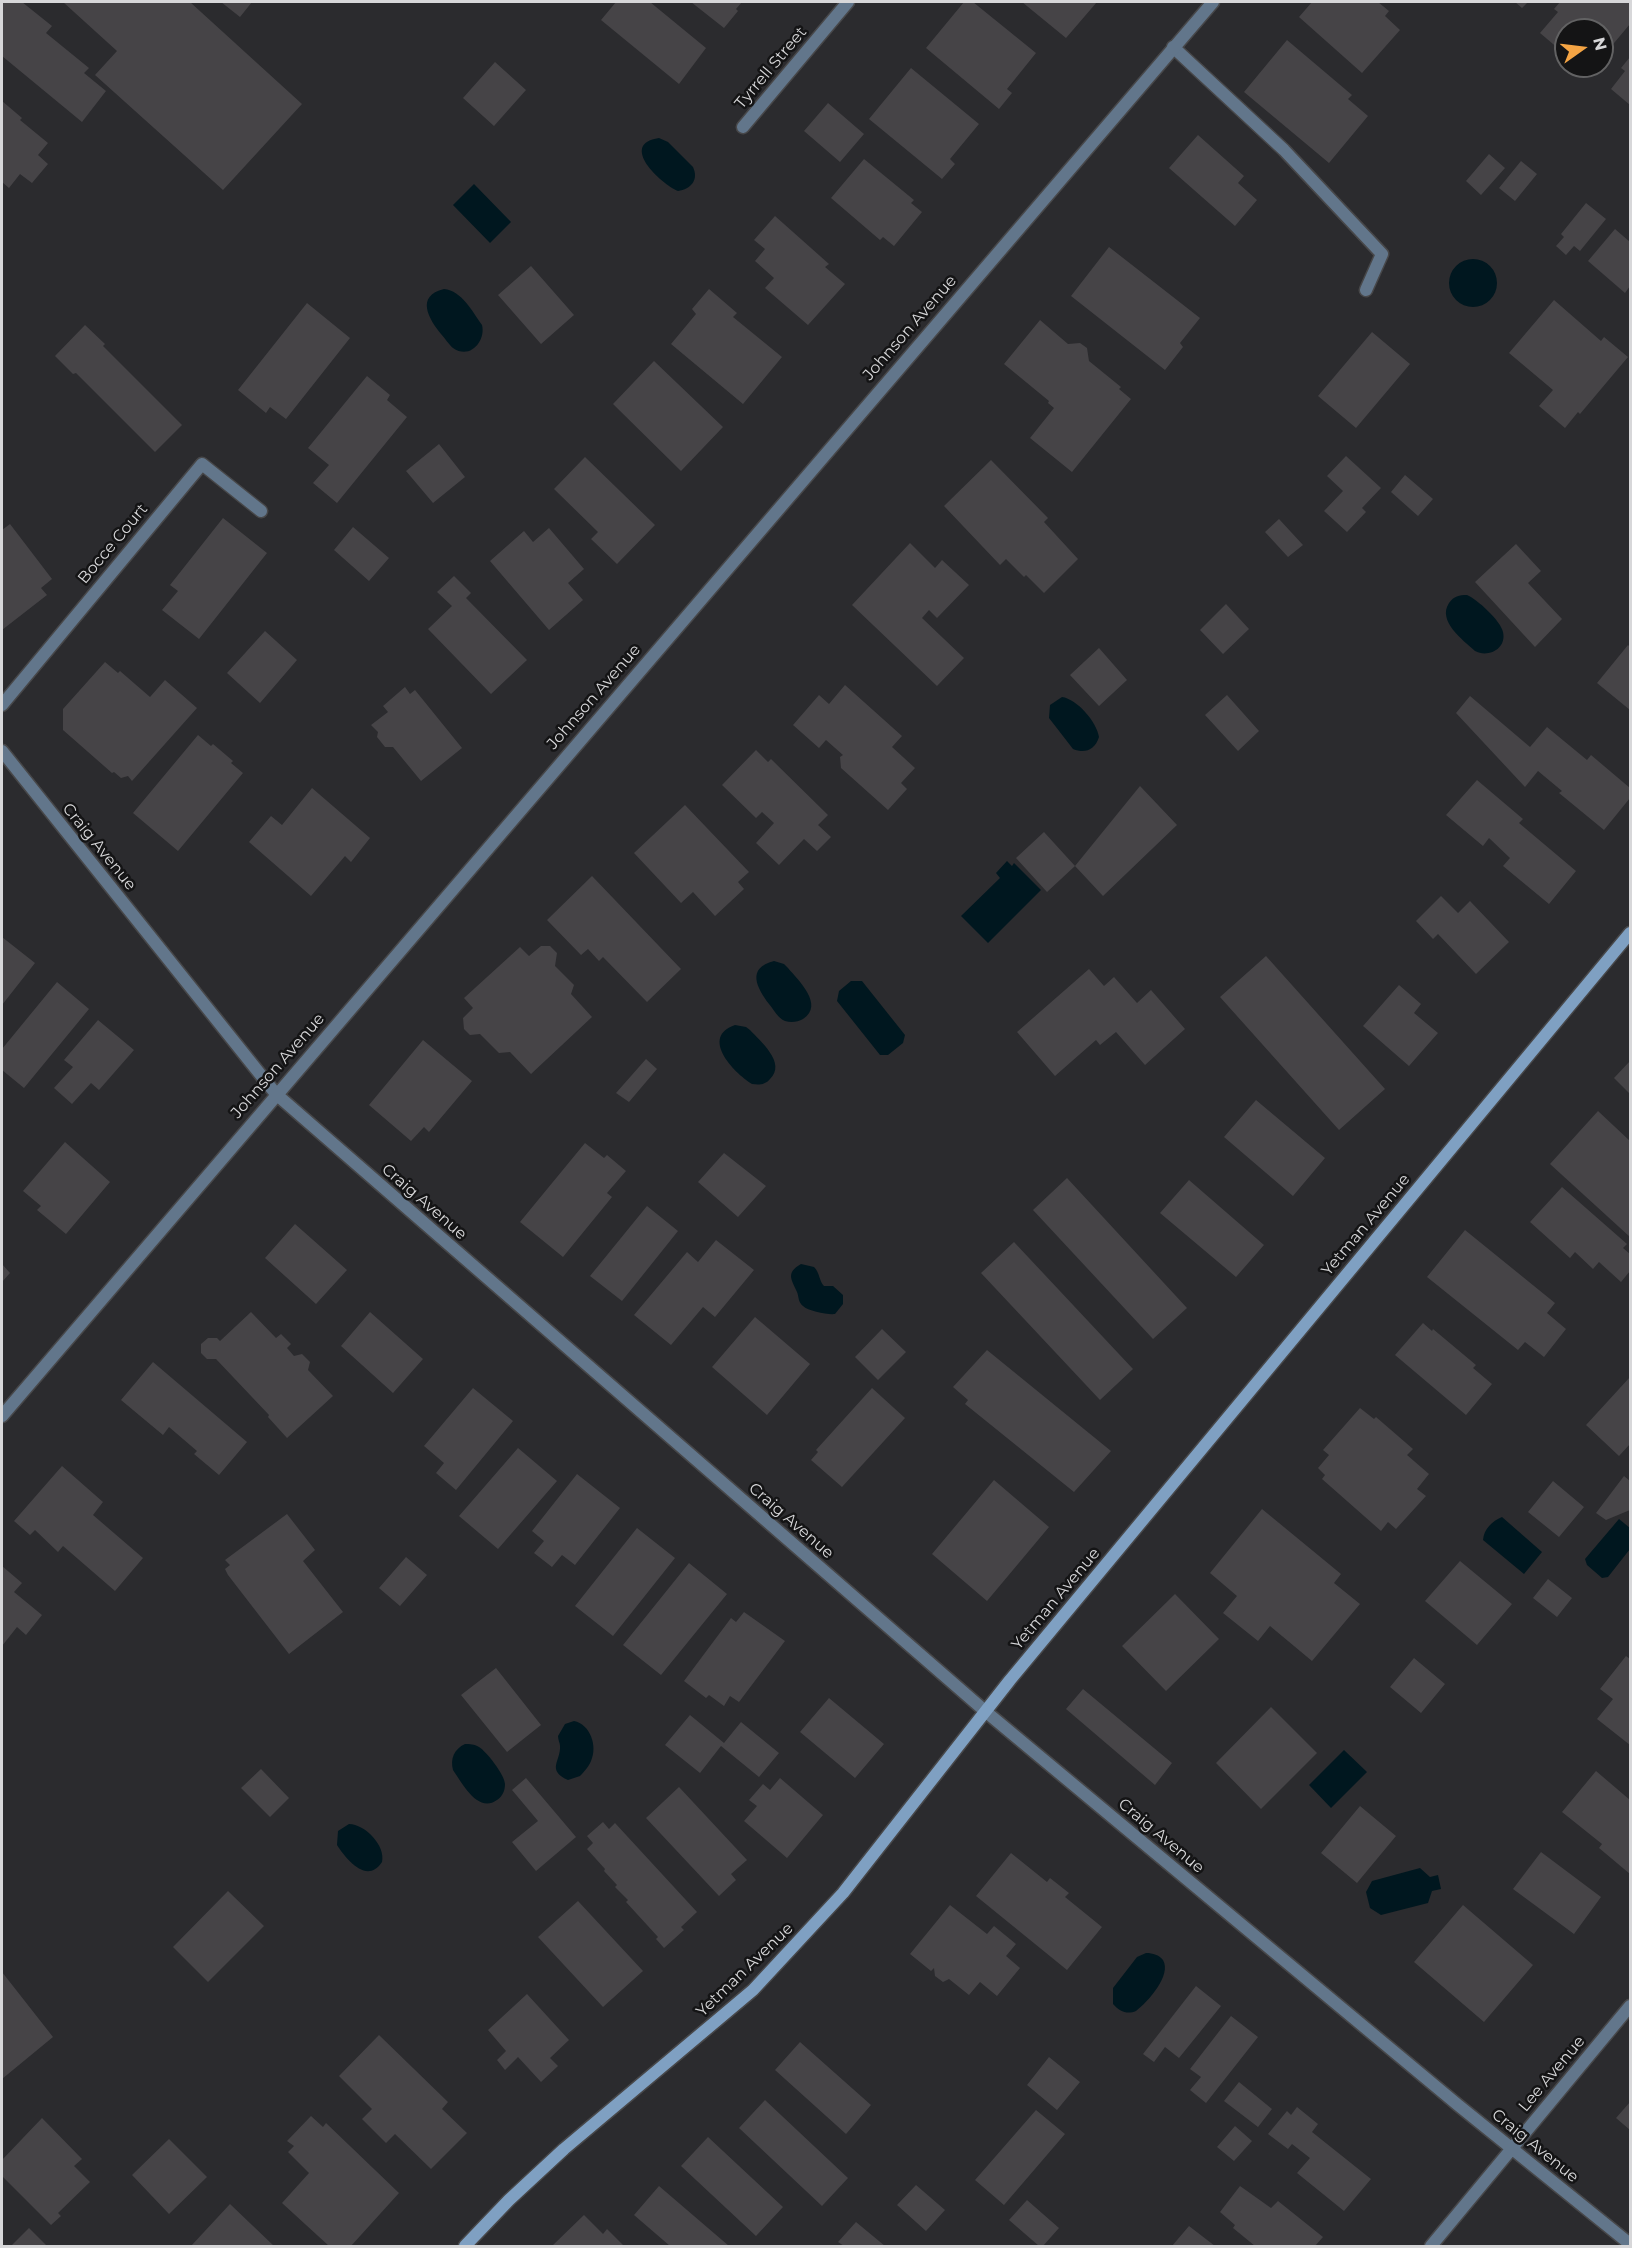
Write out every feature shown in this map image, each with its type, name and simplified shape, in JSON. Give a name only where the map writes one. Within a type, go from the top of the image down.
[{"type":"street","name":"Tyrrell Street","points":[[743,127],[848,2]]},
{"type":"street","name":"Johnson Avenue","points":[[2,1416],[1213,2]]},
{"type":"street","points":[[1173,47],[1284,150],[1382,254],[1366,290]]},
{"type":"street","name":"Bocce Court","points":[[2,705],[202,464],[261,511]]},
{"type":"street","name":"Craig Avenue","points":[[2,751],[276,1094],[985,1711],[1512,2149],[1630,2244]]},
{"type":"street","name":"Yetman Avenue","points":[[465,2247],[508,2200],[564,2148],[723,2016],[783,1959],[843,1893],[985,1711],[1630,933]]},
{"type":"street","name":"Lee Avenue","points":[[1431,2247],[1630,2006]]},
{"type":"water","points":[[659,138],[668,142],[693,167],[694,180],[687,188],[678,191],[671,187],[662,181],[647,164],[642,148],[647,142]]},
{"type":"water","points":[[474,184],[511,222],[490,243],[453,205]]},
{"type":"water","points":[[1468,259],[1478,259],[1490,266],[1497,278],[1497,288],[1490,300],[1478,307],[1468,307],[1453,296],[1449,288],[1449,278],[1460,263]]},
{"type":"water","points":[[444,289],[461,298],[482,325],[482,337],[471,350],[465,352],[453,348],[436,328],[429,315],[427,302],[435,292]]},
{"type":"water","points":[[1467,595],[1488,611],[1501,627],[1502,643],[1491,653],[1475,651],[1458,636],[1446,617],[1449,603],[1457,596]]},
{"type":"water","points":[[1062,697],[1080,707],[1094,725],[1099,737],[1089,750],[1073,749],[1049,718],[1050,705]]},
{"type":"water","points":[[1007,861],[1012,866],[1014,863],[1041,890],[988,943],[961,916],[1000,878],[996,873]]},
{"type":"water","points":[[774,961],[784,964],[808,993],[811,1007],[809,1013],[801,1020],[787,1022],[783,1020],[761,992],[756,979],[757,973],[765,964]]},
{"type":"water","points":[[851,981],[862,981],[905,1035],[903,1043],[888,1055],[880,1055],[837,1001],[839,991]]},
{"type":"water","points":[[735,1025],[750,1030],[774,1059],[774,1073],[766,1082],[752,1084],[744,1079],[723,1054],[720,1038],[725,1030]]},
{"type":"water","points":[[801,1264],[814,1267],[824,1286],[833,1286],[843,1295],[843,1304],[835,1314],[813,1311],[800,1303],[791,1274]]},
{"type":"water","points":[[1502,1517],[1542,1552],[1524,1574],[1483,1540],[1489,1526]]},
{"type":"water","points":[[1619,1519],[1630,1528],[1630,1549],[1608,1577],[1602,1578],[1587,1565],[1585,1559]]},
{"type":"water","points":[[574,1721],[580,1723],[588,1731],[594,1749],[589,1765],[580,1776],[568,1780],[556,1769],[560,1751],[558,1736],[565,1724]]},
{"type":"water","points":[[465,1744],[475,1745],[482,1749],[502,1775],[505,1788],[497,1800],[483,1803],[477,1800],[453,1770],[454,1755]]},
{"type":"water","points":[[1344,1750],[1367,1772],[1331,1808],[1309,1785]]},
{"type":"water","points":[[349,1824],[368,1832],[378,1843],[382,1862],[376,1868],[370,1871],[357,1867],[337,1845],[338,1831]]},
{"type":"water","points":[[1420,1868],[1430,1877],[1438,1875],[1441,1889],[1432,1891],[1428,1903],[1381,1915],[1370,1908],[1366,1892],[1372,1881]]},
{"type":"water","points":[[1146,1953],[1156,1955],[1163,1960],[1165,1966],[1162,1980],[1147,2001],[1136,2011],[1123,2012],[1113,2004],[1113,1988],[1137,1957]]},
{"type":"building","points":[[2,2],[22,2],[52,26],[46,33],[89,68],[84,73],[106,91],[82,122],[2,56]]},
{"type":"building","points":[[63,2],[190,2],[302,104],[223,190],[95,75],[117,51]]},
{"type":"building","points":[[221,2],[252,2],[240,17]]},
{"type":"building","points":[[616,2],[650,2],[706,48],[679,84],[601,20]]},
{"type":"building","points":[[691,2],[742,2],[736,9],[738,11],[724,28]]},
{"type":"building","points":[[964,2],[973,2],[1036,53],[1007,89],[1012,93],[999,109],[926,48]]},
{"type":"building","points":[[1022,2],[1097,2],[1066,38]]},
{"type":"building","points":[[1312,2],[1378,2],[1389,11],[1385,16],[1400,30],[1362,73],[1299,17]]},
{"type":"building","points":[[1515,2],[1528,2],[1522,8]]},
{"type":"building","points":[[1560,2],[1630,2],[1630,24],[1614,43],[1614,18],[1554,18],[1554,45],[1540,33],[1558,12],[1554,9]]},
{"type":"building","points":[[1287,40],[1352,95],[1348,99],[1368,116],[1329,163],[1244,92]]},
{"type":"building","points":[[1630,57],[1630,105],[1611,89],[1625,71],[1621,68]]},
{"type":"building","points":[[495,62],[526,90],[494,126],[463,98]]},
{"type":"building","points":[[911,68],[979,124],[950,159],[955,164],[942,179],[869,119]]},
{"type":"building","points":[[2,101],[22,118],[20,120],[48,143],[38,155],[48,164],[32,183],[20,174],[9,188],[2,182]]},
{"type":"building","points":[[828,103],[864,134],[840,162],[804,131]]},
{"type":"building","points":[[1198,135],[1244,176],[1238,183],[1257,200],[1235,226],[1169,168]]},
{"type":"building","points":[[1489,154],[1505,168],[1481,195],[1466,181]]},
{"type":"building","points":[[864,159],[914,200],[911,203],[922,212],[894,246],[883,237],[880,240],[831,198]]},
{"type":"building","points":[[1521,161],[1537,174],[1515,201],[1499,188]]},
{"type":"building","points":[[1586,203],[1606,219],[1580,251],[1574,246],[1566,255],[1556,246],[1564,237],[1561,234]]},
{"type":"building","points":[[775,216],[829,264],[825,267],[845,284],[808,325],[765,288],[774,278],[755,261],[765,249],[754,240]]},
{"type":"building","points":[[1615,229],[1630,242],[1630,286],[1625,293],[1588,261]]},
{"type":"building","points":[[1109,247],[1200,318],[1180,343],[1183,347],[1165,370],[1071,296]]},
{"type":"building","points":[[531,266],[574,315],[541,344],[498,295]]},
{"type":"building","points":[[709,289],[737,313],[733,317],[782,357],[743,404],[671,344],[696,314],[692,309]]},
{"type":"building","points":[[1554,300],[1601,341],[1604,337],[1628,357],[1580,414],[1578,412],[1565,428],[1539,406],[1553,390],[1509,353]]},
{"type":"building","points":[[307,303],[350,338],[286,419],[270,407],[266,413],[238,390]]},
{"type":"building","points":[[1040,320],[1068,344],[1080,343],[1087,348],[1089,361],[1121,387],[1119,389],[1131,399],[1072,472],[1030,438],[1054,408],[1048,403],[1049,401],[1004,364]]},
{"type":"building","points":[[85,325],[182,425],[155,452],[76,373],[73,374],[55,356]]},
{"type":"building","points":[[1372,332],[1410,364],[1356,428],[1318,396]]},
{"type":"building","points":[[654,361],[723,427],[681,471],[613,404]]},
{"type":"building","points":[[367,376],[390,395],[387,400],[407,417],[337,503],[313,483],[329,465],[308,448]]},
{"type":"building","points":[[439,444],[465,477],[433,503],[406,471]]},
{"type":"building","points":[[1346,456],[1381,488],[1362,508],[1366,512],[1347,532],[1324,511],[1343,491],[1327,476]]},
{"type":"building","points":[[585,457],[655,525],[617,564],[591,539],[598,532],[554,489]]},
{"type":"building","points":[[991,460],[1048,518],[1044,522],[1078,559],[1044,593],[1006,559],[1000,565],[944,506]]},
{"type":"building","points":[[1405,475],[1433,499],[1418,516],[1391,492]]},
{"type":"building","points":[[223,518],[267,553],[199,639],[162,610],[178,591],[170,585]]},
{"type":"building","points":[[1279,519],[1303,545],[1288,557],[1265,532]]},
{"type":"building","points":[[10,524],[52,579],[41,588],[47,595],[2,630],[2,530]]},
{"type":"building","points":[[353,527],[389,558],[369,581],[334,550]]},
{"type":"building","points":[[549,528],[584,569],[568,583],[583,600],[549,630],[490,561],[524,531],[533,542]]},
{"type":"building","points":[[910,543],[935,568],[942,560],[969,585],[937,618],[929,610],[922,618],[964,658],[937,686],[852,605]]},
{"type":"building","points":[[1516,544],[1541,571],[1528,583],[1562,619],[1535,647],[1475,582]]},
{"type":"building","points":[[454,576],[471,593],[466,598],[527,660],[491,694],[428,629],[452,606],[437,592]]},
{"type":"building","points":[[1226,604],[1249,629],[1223,654],[1200,630]]},
{"type":"building","points":[[265,631],[297,660],[260,703],[227,673]]},
{"type":"building","points":[[1628,645],[1630,647],[1630,710],[1597,683]]},
{"type":"building","points":[[1099,648],[1127,680],[1099,706],[1070,675]]},
{"type":"building","points":[[105,662],[118,673],[120,671],[150,697],[165,680],[197,708],[132,781],[128,776],[121,778],[114,772],[112,773],[63,730],[63,709]]},
{"type":"building","points":[[845,685],[902,736],[892,747],[915,768],[901,783],[907,789],[888,810],[841,768],[840,757],[843,755],[826,740],[819,748],[793,725],[819,695],[829,704]]},
{"type":"building","points":[[405,687],[410,694],[415,690],[462,748],[421,781],[393,747],[385,747],[377,737],[378,732],[371,725],[388,712],[383,706]]},
{"type":"building","points":[[1227,695],[1259,731],[1238,751],[1205,715]]},
{"type":"building","points":[[1470,696],[1530,747],[1547,727],[1587,760],[1591,755],[1630,788],[1630,798],[1604,830],[1559,793],[1562,791],[1538,771],[1525,787],[1456,713]]},
{"type":"building","points":[[198,735],[211,746],[213,744],[243,773],[178,851],[133,813]]},
{"type":"building","points":[[756,750],[768,762],[771,759],[828,815],[818,825],[831,837],[817,851],[804,839],[779,865],[756,843],[774,823],[762,812],[756,818],[722,785]]},
{"type":"building","points":[[1477,780],[1523,819],[1519,823],[1576,871],[1549,904],[1503,866],[1510,858],[1489,838],[1483,846],[1446,815]]},
{"type":"building","points":[[1140,786],[1177,825],[1103,896],[1075,866]]},
{"type":"building","points":[[312,788],[370,838],[351,862],[345,856],[311,896],[249,842],[271,816],[282,825]]},
{"type":"building","points":[[685,805],[749,872],[738,882],[744,889],[715,916],[693,892],[681,903],[634,853]]},
{"type":"building","points":[[1044,832],[1075,866],[1047,892],[1016,858]]},
{"type":"building","points":[[592,876],[681,969],[647,1002],[603,957],[599,961],[588,949],[581,955],[547,920]]},
{"type":"building","points":[[1441,896],[1458,913],[1470,901],[1509,942],[1476,974],[1438,934],[1433,939],[1416,921]]},
{"type":"building","points":[[2,937],[35,963],[2,1005]]},
{"type":"building","points":[[541,946],[550,946],[557,953],[555,966],[574,985],[571,994],[592,1017],[531,1074],[510,1052],[499,1053],[480,1034],[470,1035],[464,1029],[463,1018],[473,1008],[464,998],[520,947],[529,956]]},
{"type":"building","points":[[1266,956],[1385,1089],[1339,1130],[1220,997]]},
{"type":"building","points":[[1089,969],[1104,986],[1114,977],[1137,1003],[1151,990],[1185,1029],[1145,1065],[1116,1032],[1100,1045],[1096,1040],[1055,1076],[1017,1032]]},
{"type":"building","points":[[57,982],[89,1009],[24,1088],[2,1070],[2,1049]]},
{"type":"building","points":[[1399,985],[1421,1004],[1414,1013],[1438,1033],[1409,1066],[1363,1026]]},
{"type":"building","points":[[98,1020],[134,1050],[99,1090],[91,1083],[72,1104],[54,1088],[73,1067],[64,1060]]},
{"type":"building","points":[[423,1040],[472,1081],[429,1132],[424,1127],[411,1141],[369,1105]]},
{"type":"building","points":[[646,1059],[657,1069],[629,1102],[616,1093]]},
{"type":"building","points":[[1630,1061],[1630,1094],[1614,1078]]},
{"type":"building","points":[[1256,1100],[1325,1158],[1293,1196],[1224,1137]]},
{"type":"building","points":[[1598,1111],[1630,1141],[1630,1237],[1550,1164]]},
{"type":"building","points":[[65,1142],[110,1182],[66,1234],[37,1210],[41,1206],[23,1191]]},
{"type":"building","points":[[585,1143],[604,1158],[607,1155],[626,1171],[607,1193],[612,1197],[563,1257],[520,1222]]},
{"type":"building","points":[[724,1153],[766,1186],[738,1217],[698,1182]]},
{"type":"building","points":[[1067,1178],[1187,1308],[1153,1339],[1033,1210]]},
{"type":"building","points":[[1189,1180],[1264,1245],[1236,1277],[1160,1213]]},
{"type":"building","points":[[1562,1187],[1627,1244],[1623,1248],[1630,1254],[1630,1271],[1621,1282],[1599,1262],[1593,1269],[1575,1252],[1570,1258],[1530,1222]]},
{"type":"building","points":[[647,1206],[678,1231],[622,1301],[590,1276]]},
{"type":"building","points":[[295,1224],[347,1270],[316,1304],[265,1258]]},
{"type":"building","points":[[1465,1230],[1555,1303],[1547,1313],[1566,1329],[1544,1357],[1525,1342],[1518,1350],[1427,1277]]},
{"type":"building","points":[[716,1240],[754,1270],[715,1317],[703,1307],[671,1345],[634,1315],[687,1252],[698,1262]]},
{"type":"building","points":[[1014,1242],[1133,1369],[1100,1400],[981,1273]]},
{"type":"building","points":[[2,1264],[10,1273],[2,1282]]},
{"type":"building","points":[[251,1312],[276,1338],[281,1334],[291,1344],[287,1348],[294,1356],[302,1354],[310,1362],[308,1370],[333,1396],[287,1438],[268,1417],[269,1415],[216,1359],[207,1359],[201,1353],[201,1344],[208,1338],[217,1338],[220,1341]]},
{"type":"building","points":[[370,1312],[423,1359],[393,1393],[341,1346]]},
{"type":"building","points":[[755,1317],[810,1364],[767,1415],[712,1367]]},
{"type":"building","points":[[1423,1323],[1476,1365],[1473,1368],[1492,1384],[1466,1415],[1395,1355]]},
{"type":"building","points":[[882,1329],[906,1352],[878,1380],[855,1357]]},
{"type":"building","points":[[987,1350],[1111,1451],[1074,1492],[965,1404],[968,1400],[953,1387]]},
{"type":"building","points":[[153,1362],[247,1442],[219,1475],[194,1454],[197,1451],[169,1427],[163,1435],[121,1400]]},
{"type":"building","points":[[1630,1377],[1630,1444],[1619,1456],[1586,1425]]},
{"type":"building","points":[[473,1388],[513,1421],[456,1490],[436,1473],[444,1463],[424,1446]]},
{"type":"building","points":[[872,1388],[905,1418],[842,1487],[811,1460],[818,1452],[816,1450]]},
{"type":"building","points":[[1360,1408],[1374,1419],[1376,1417],[1413,1449],[1407,1455],[1429,1474],[1417,1489],[1426,1496],[1396,1529],[1388,1522],[1381,1531],[1322,1479],[1325,1475],[1318,1468],[1329,1455],[1323,1450]]},
{"type":"building","points":[[518,1448],[557,1481],[498,1549],[459,1516]]},
{"type":"building","points":[[62,1466],[103,1502],[93,1515],[143,1558],[115,1591],[63,1546],[58,1552],[35,1530],[30,1535],[14,1521]]},
{"type":"building","points":[[577,1474],[620,1508],[575,1565],[562,1555],[552,1567],[534,1553],[544,1541],[532,1531]]},
{"type":"building","points":[[1624,1476],[1630,1481],[1630,1510],[1606,1520],[1596,1513]]},
{"type":"building","points":[[994,1480],[1049,1527],[987,1601],[932,1554]]},
{"type":"building","points":[[1553,1481],[1584,1507],[1559,1537],[1528,1512]]},
{"type":"building","points":[[1262,1509],[1341,1574],[1334,1583],[1360,1604],[1312,1661],[1270,1626],[1258,1641],[1223,1613],[1237,1596],[1210,1573]]},
{"type":"building","points":[[287,1514],[315,1550],[303,1561],[343,1612],[289,1654],[225,1569],[230,1565],[225,1560]]},
{"type":"building","points":[[637,1528],[675,1558],[613,1636],[575,1606]]},
{"type":"building","points":[[406,1557],[427,1575],[400,1606],[379,1588]]},
{"type":"building","points":[[1460,1561],[1512,1604],[1477,1645],[1425,1601]]},
{"type":"building","points":[[689,1563],[727,1594],[661,1675],[623,1645]]},
{"type":"building","points":[[2,1566],[22,1583],[14,1592],[42,1615],[26,1635],[17,1627],[2,1646]]},
{"type":"building","points":[[1548,1579],[1572,1598],[1557,1617],[1533,1598]]},
{"type":"building","points":[[1175,1594],[1219,1639],[1166,1691],[1122,1646]]},
{"type":"building","points":[[744,1612],[785,1641],[739,1702],[730,1696],[724,1706],[709,1695],[706,1698],[684,1681],[731,1618],[736,1622]]},
{"type":"building","points":[[1626,1656],[1630,1659],[1630,1745],[1597,1719],[1613,1699],[1600,1689]]},
{"type":"building","points":[[1414,1658],[1445,1684],[1421,1713],[1390,1687]]},
{"type":"building","points":[[496,1668],[541,1725],[507,1752],[461,1695]]},
{"type":"building","points":[[1083,1689],[1172,1763],[1155,1785],[1066,1709]]},
{"type":"building","points":[[829,1698],[884,1744],[855,1778],[800,1732]]},
{"type":"building","points":[[1271,1707],[1317,1753],[1261,1809],[1216,1763]]},
{"type":"building","points":[[690,1715],[724,1743],[741,1722],[779,1753],[759,1777],[721,1746],[700,1773],[665,1745]]},
{"type":"building","points":[[261,1769],[289,1798],[270,1817],[241,1788]]},
{"type":"building","points":[[1596,1771],[1630,1800],[1630,1874],[1599,1848],[1602,1844],[1562,1812]]},
{"type":"building","points":[[526,1778],[576,1837],[536,1871],[512,1842],[538,1821],[512,1790]]},
{"type":"building","points":[[780,1778],[823,1815],[787,1858],[744,1821],[757,1806],[749,1800],[763,1784],[770,1790]]},
{"type":"building","points":[[679,1787],[747,1860],[731,1874],[736,1880],[719,1896],[646,1818]]},
{"type":"building","points":[[1360,1806],[1396,1836],[1357,1883],[1321,1853]]},
{"type":"building","points":[[603,1822],[609,1829],[615,1823],[697,1912],[681,1927],[684,1930],[664,1948],[656,1939],[658,1937],[626,1902],[628,1900],[615,1887],[617,1885],[587,1849],[593,1843],[587,1836]]},
{"type":"building","points":[[1541,1852],[1601,1897],[1574,1934],[1513,1889]]},
{"type":"building","points":[[1011,1853],[1047,1882],[1050,1878],[1069,1893],[1065,1897],[1102,1927],[1067,1970],[976,1896]]},
{"type":"building","points":[[228,1891],[264,1926],[208,1982],[173,1947]]},
{"type":"building","points":[[578,1901],[643,1971],[603,2007],[538,1937]]},
{"type":"building","points":[[950,1905],[987,1934],[994,1926],[1016,1944],[1006,1956],[1020,1968],[997,1996],[980,1982],[969,1995],[949,1979],[943,1982],[935,1976],[934,1968],[931,1971],[910,1954]]},
{"type":"building","points":[[1463,1905],[1533,1965],[1484,2022],[1414,1962]]},
{"type":"building","points":[[2,1972],[53,2037],[2,2079]]},
{"type":"building","points":[[1196,1986],[1221,2006],[1179,2058],[1165,2047],[1154,2062],[1143,2054]]},
{"type":"building","points":[[527,1994],[569,2040],[550,2058],[558,2066],[541,2082],[518,2057],[505,2070],[497,2060],[506,2051],[488,2030]]},
{"type":"building","points":[[1231,2016],[1258,2037],[1206,2103],[1190,2090],[1201,2077],[1190,2069]]},
{"type":"building","points":[[379,2035],[448,2102],[442,2109],[467,2133],[431,2169],[395,2134],[386,2143],[362,2119],[372,2109],[339,2076]]},
{"type":"building","points":[[800,2042],[871,2105],[846,2134],[775,2070]]},
{"type":"building","points":[[1049,2057],[1080,2082],[1057,2110],[1027,2085]]},
{"type":"building","points":[[1239,2082],[1272,2109],[1258,2127],[1224,2101]]},
{"type":"building","points":[[765,2100],[848,2178],[822,2206],[739,2128]]},
{"type":"building","points":[[1630,2102],[1630,2130],[1616,2118]]},
{"type":"building","points":[[1297,2107],[1318,2124],[1312,2132],[1371,2179],[1344,2211],[1297,2173],[1310,2158],[1292,2144],[1288,2149],[1268,2134],[1287,2111],[1291,2115]]},
{"type":"building","points":[[1036,2110],[1065,2134],[1004,2205],[975,2180]]},
{"type":"building","points":[[311,2116],[323,2127],[326,2123],[399,2193],[351,2246],[329,2246],[282,2203],[309,2173],[288,2152],[294,2146],[287,2141]]},
{"type":"building","points":[[42,2118],[82,2159],[74,2166],[90,2182],[58,2213],[61,2216],[51,2225],[2,2176],[2,2160]]},
{"type":"building","points":[[1235,2126],[1252,2141],[1234,2161],[1217,2147]]},
{"type":"building","points":[[708,2137],[783,2207],[756,2236],[681,2166]]},
{"type":"building","points":[[169,2139],[207,2177],[169,2214],[132,2175]]},
{"type":"building","points":[[916,2185],[945,2210],[926,2231],[897,2205]]},
{"type":"building","points":[[659,2186],[729,2246],[670,2246],[634,2215]]},
{"type":"building","points":[[1240,2186],[1271,2208],[1278,2201],[1323,2237],[1315,2246],[1255,2246],[1233,2228],[1235,2225],[1220,2212]]},
{"type":"building","points":[[1027,2200],[1059,2228],[1043,2246],[1039,2246],[1009,2220]]},
{"type":"building","points":[[230,2204],[274,2246],[191,2246]]},
{"type":"building","points":[[584,2215],[603,2234],[607,2229],[624,2246],[553,2245]]},
{"type":"building","points":[[856,2222],[885,2246],[844,2246],[838,2242]]},
{"type":"building","points":[[1189,2226],[1215,2246],[1172,2246]]},
{"type":"building","points":[[29,2228],[47,2246],[11,2246]]}]
